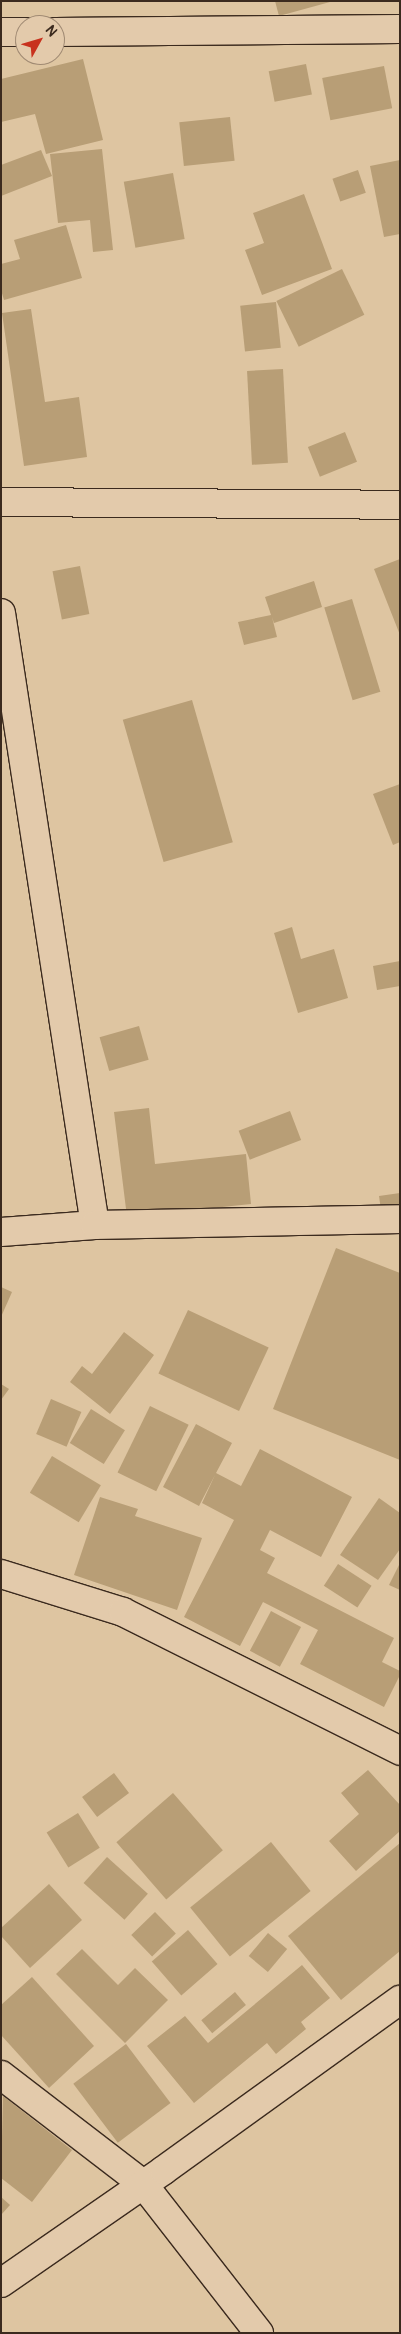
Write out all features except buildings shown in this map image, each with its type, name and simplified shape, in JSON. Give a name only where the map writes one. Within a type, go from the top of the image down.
[{"type":"street","points":[[65,32],[400,29]]},
{"type":"street","points":[[1,32],[15,32]]},
{"type":"street","points":[[1,502],[400,505]]},
{"type":"street","points":[[1,613],[95,1225]]},
{"type":"street","points":[[1,1232],[95,1225],[400,1219]]},
{"type":"street","points":[[1,1574],[123,1612],[400,1751]]},
{"type":"street","points":[[1,2283],[400,2000]]},
{"type":"street","points":[[1,2075],[143,2184],[259,2333]]}]
